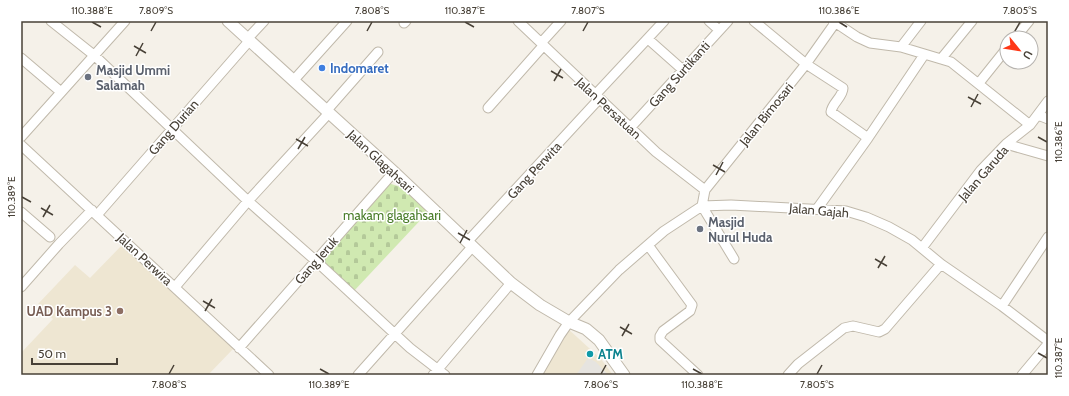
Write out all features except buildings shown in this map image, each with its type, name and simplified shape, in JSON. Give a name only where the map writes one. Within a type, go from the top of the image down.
[{"type":"street","points":[[51,21],[95,56],[248,201],[439,373],[511,283]]},
{"type":"street","points":[[21,137],[125,21]]},
{"type":"street","name":"Jalan Glagahsari","points":[[228,21],[394,172],[511,283],[540,306],[569,322],[586,329],[599,340],[624,375]]},
{"type":"street","name":"Gang Durian","points":[[21,287],[59,244],[94,213],[172,129],[264,21]]},
{"type":"street","points":[[293,81],[347,21]]},
{"type":"street","name":"Jalan Persatuan","points":[[518,21],[656,152],[705,190]]},
{"type":"street","points":[[488,108],[561,21]]},
{"type":"street","name":"Gang Perwita","points":[[358,375],[664,21]]},
{"type":"street","points":[[709,21],[719,30]]},
{"type":"street","name":"Gang Surtikanti","points":[[630,128],[728,21]]},
{"type":"street","points":[[754,21],[806,64],[843,88],[843,92],[833,106],[831,112],[868,138]]},
{"type":"street","points":[[901,47],[921,21]]},
{"type":"street","points":[[941,59],[972,21]]},
{"type":"street","points":[[1022,30],[1029,21]]},
{"type":"street","points":[[834,22],[857,37],[870,43],[901,47],[951,62],[1030,125]]},
{"type":"street","name":"Jalan Bimosari","points":[[702,206],[705,190],[806,64],[834,22]]},
{"type":"street","points":[[648,39],[683,70]]},
{"type":"street","points":[[175,287],[248,201],[328,112],[378,52]]},
{"type":"street","points":[[817,209],[868,138],[924,55]]},
{"type":"street","points":[[21,58],[61,92]]},
{"type":"street","points":[[979,83],[999,58]]},
{"type":"street","name":"Jalan Garuda","points":[[922,248],[981,170],[1006,144],[1030,125],[1048,101]]},
{"type":"street","points":[[1038,115],[1048,119]]},
{"type":"street","points":[[1006,144],[1048,156]]},
{"type":"street","name":"Jalan Perwira","points":[[21,145],[269,375]]},
{"type":"street","name":"Gang Jeruk","points":[[239,348],[394,172]]},
{"type":"street","name":"Jalan Gajah","points":[[702,206],[731,205],[817,209],[846,211],[866,217],[889,227],[912,240],[941,264],[1002,306],[1048,343]]},
{"type":"street","points":[[537,375],[569,322],[619,270],[664,231],[702,206],[734,260]]},
{"type":"street","points":[[21,212],[50,237]]},
{"type":"street","points":[[1002,306],[1048,237]]},
{"type":"street","points":[[648,245],[692,305],[690,311],[663,331],[660,336],[660,340],[698,375]]},
{"type":"street","points":[[788,375],[798,364],[844,328],[853,326],[879,332],[885,329],[941,264]]},
{"type":"street","points":[[1022,375],[1048,343]]},
{"type":"shaded area","name":"UAD Kampus 3","points":[[123,244],[234,348],[208,375],[21,375],[21,353],[53,319],[38,304],[75,265],[90,278]]},
{"type":"shaded area","points":[[566,327],[601,359],[613,375],[537,375]]},
{"type":"shaded area","points":[[588,358],[596,362],[608,375],[576,375]]},
{"type":"green space","name":"makam glagahsari","points":[[388,183],[401,187],[428,212],[353,292],[320,261]]},
{"type":"place","name":"Indomaret","points":[[322,68]]},
{"type":"place","name":"Masjid Ummi Salamah","points":[[88,77]]},
{"type":"place","name":"Masjid Nurul Huda","points":[[700,229]]},
{"type":"place","name":"UAD Kampus 3","points":[[120,311]]},
{"type":"place","name":"ATM","points":[[590,354]]}]
